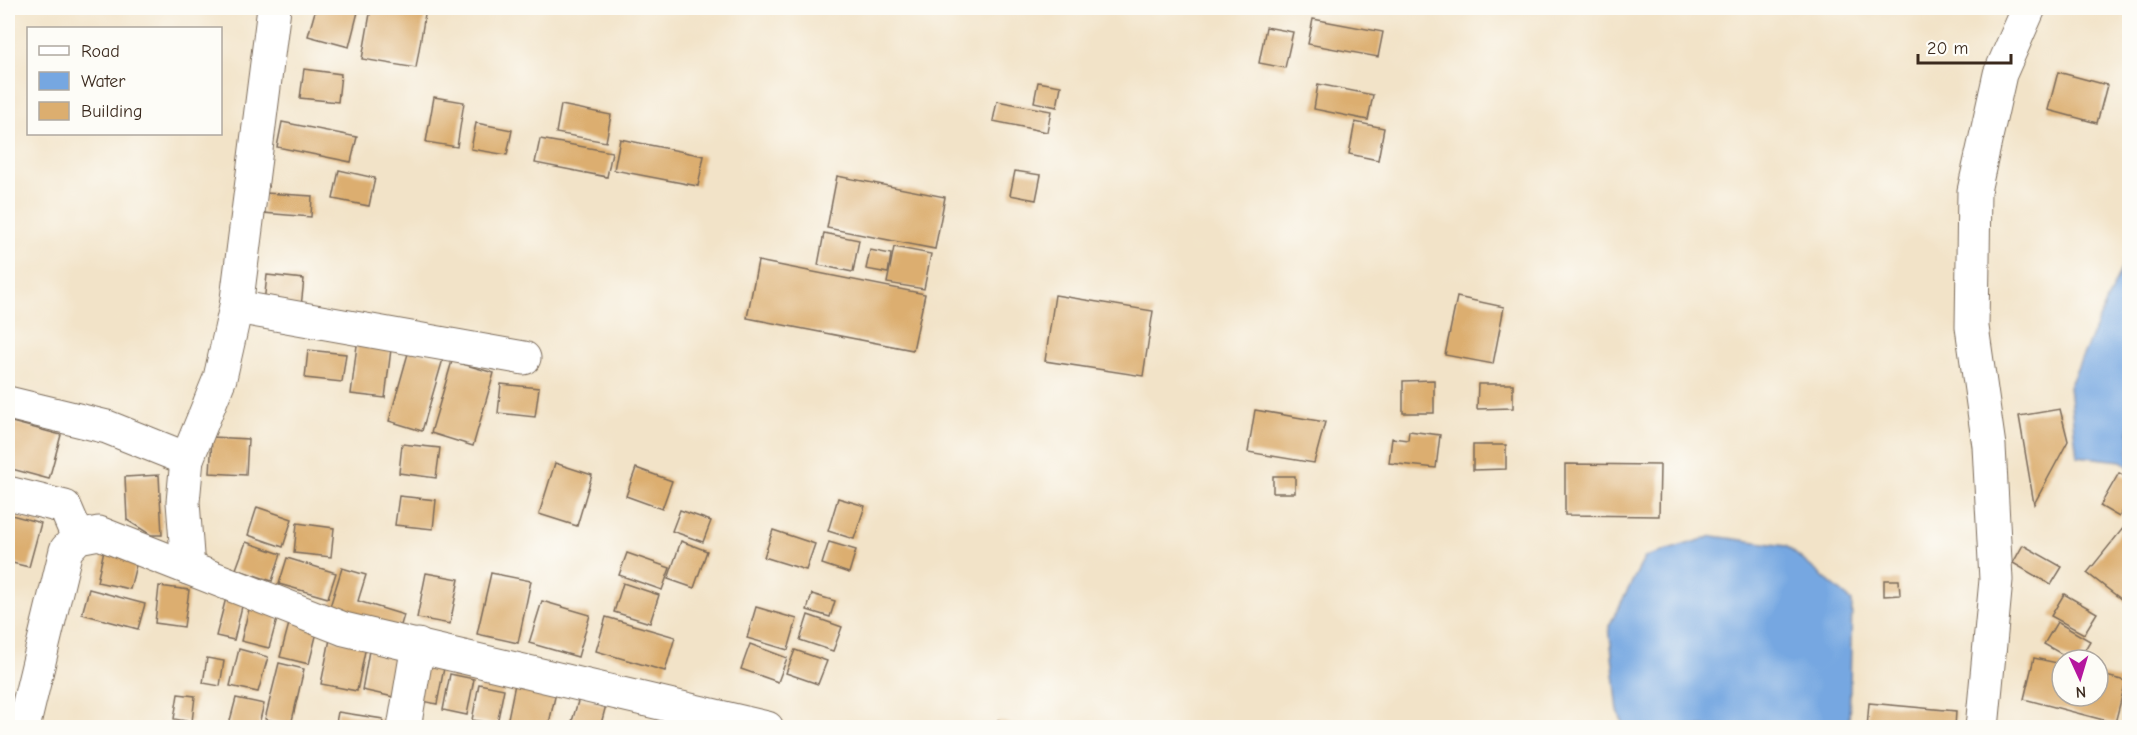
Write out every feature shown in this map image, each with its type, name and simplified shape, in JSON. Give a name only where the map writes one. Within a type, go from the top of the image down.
[{"type":"street","points":[[188,568],[183,502],[187,459],[220,378],[236,307],[274,8]]},
{"type":"street","points":[[1982,728],[1996,580],[1989,446],[1972,327],[1974,191],[2000,74],[2029,8]]},
{"type":"street","points":[[236,307],[524,358]]},
{"type":"street","points":[[8,403],[107,427],[187,459]]},
{"type":"street","points":[[8,493],[65,507],[78,537]]},
{"type":"street","points":[[23,728],[66,550],[78,537],[99,533],[344,629],[767,728]]},
{"type":"street","points":[[404,728],[418,645]]},
{"type":"water","points":[[2129,251],[2129,467],[2121,461],[2077,456],[2069,387]]},
{"type":"water","points":[[1713,536],[1786,546],[1852,601],[1849,727],[1624,727],[1618,711],[1609,626],[1645,557]]},
{"type":"building","points":[[316,8],[359,8],[349,47],[308,36]]},
{"type":"building","points":[[371,8],[426,8],[416,68],[362,59]]},
{"type":"building","points":[[1313,19],[1383,32],[1378,57],[1308,44]]},
{"type":"building","points":[[1266,27],[1293,32],[1285,68],[1259,63]]},
{"type":"building","points":[[304,69],[341,74],[338,102],[300,98]]},
{"type":"building","points":[[2058,72],[2107,85],[2097,123],[2048,110]]},
{"type":"building","points":[[1038,82],[1061,86],[1057,107],[1034,102]]},
{"type":"building","points":[[1318,84],[1373,95],[1368,120],[1314,109]]},
{"type":"building","points":[[434,97],[464,102],[457,147],[426,142]]},
{"type":"building","points":[[997,101],[1051,111],[1047,132],[993,121]]},
{"type":"building","points":[[561,105],[611,115],[606,142],[556,133]]},
{"type":"building","points":[[282,122],[357,137],[351,162],[277,147]]},
{"type":"building","points":[[1355,122],[1384,128],[1378,160],[1349,154]]},
{"type":"building","points":[[476,123],[512,130],[507,155],[471,149]]},
{"type":"building","points":[[540,139],[612,152],[607,177],[535,163]]},
{"type":"building","points":[[620,139],[704,156],[698,186],[614,170]]},
{"type":"building","points":[[339,170],[375,178],[369,206],[333,199]]},
{"type":"building","points":[[1015,171],[1041,175],[1036,200],[1010,195]]},
{"type":"building","points":[[837,176],[945,197],[935,249],[827,228]]},
{"type":"building","points":[[265,193],[312,196],[311,217],[263,213]]},
{"type":"building","points":[[824,233],[859,240],[853,272],[818,265]]},
{"type":"building","points":[[894,247],[931,254],[924,289],[887,283]]},
{"type":"building","points":[[870,250],[891,254],[888,273],[866,269]]},
{"type":"building","points":[[758,261],[925,294],[913,350],[747,318]]},
{"type":"building","points":[[267,275],[304,279],[301,307],[264,303]]},
{"type":"building","points":[[1055,295],[1153,311],[1143,376],[1045,361]]},
{"type":"building","points":[[1457,297],[1504,307],[1493,364],[1445,355]]},
{"type":"building","points":[[357,345],[391,349],[385,398],[351,394]]},
{"type":"building","points":[[308,350],[346,354],[342,382],[305,378]]},
{"type":"building","points":[[409,350],[443,359],[422,431],[389,421]]},
{"type":"building","points":[[452,361],[494,373],[473,446],[431,433]]},
{"type":"building","points":[[1434,380],[1434,413],[1403,413],[1403,381]]},
{"type":"building","points":[[501,384],[539,388],[535,417],[498,413]]},
{"type":"building","points":[[1478,384],[1513,384],[1513,408],[1477,409]]},
{"type":"building","points":[[2060,409],[2068,441],[2034,504],[2019,416]]},
{"type":"building","points":[[1255,410],[1325,422],[1314,463],[1248,452]]},
{"type":"building","points":[[8,421],[61,435],[49,479],[8,468]]},
{"type":"building","points":[[1409,431],[1440,435],[1436,468],[1389,463],[1392,438],[1408,440]]},
{"type":"building","points":[[212,437],[248,439],[246,475],[210,473]]},
{"type":"building","points":[[402,444],[440,448],[436,478],[399,473]]},
{"type":"building","points":[[1473,445],[1506,445],[1506,469],[1473,470]]},
{"type":"building","points":[[555,463],[592,475],[577,526],[539,514]]},
{"type":"building","points":[[1565,464],[1660,465],[1659,516],[1565,515]]},
{"type":"building","points":[[636,468],[672,481],[662,509],[626,496]]},
{"type":"building","points":[[2119,473],[2130,479],[2130,499],[2119,517],[2100,506]]},
{"type":"building","points":[[159,475],[162,535],[151,535],[127,520],[125,477]]},
{"type":"building","points":[[1273,476],[1295,476],[1295,493],[1273,493]]},
{"type":"building","points":[[399,496],[436,500],[433,529],[395,525]]},
{"type":"building","points":[[838,498],[865,506],[854,539],[828,531]]},
{"type":"building","points":[[257,507],[292,519],[283,547],[248,535]]},
{"type":"building","points":[[680,510],[711,521],[703,542],[672,531]]},
{"type":"building","points":[[8,514],[41,523],[29,567],[8,562]]},
{"type":"building","points":[[2128,522],[2130,524],[2130,606],[2087,573]]},
{"type":"building","points":[[297,523],[334,528],[331,557],[294,553]]},
{"type":"building","points":[[773,530],[815,544],[806,570],[764,557]]},
{"type":"building","points":[[681,541],[707,551],[694,588],[668,579]]},
{"type":"building","points":[[246,542],[281,554],[272,581],[236,569]]},
{"type":"building","points":[[829,542],[856,550],[849,573],[822,564]]},
{"type":"building","points":[[2023,545],[2062,567],[2051,585],[2013,563]]},
{"type":"building","points":[[104,550],[138,557],[130,589],[97,582]]},
{"type":"building","points":[[627,553],[670,568],[662,590],[619,575]]},
{"type":"building","points":[[287,558],[336,573],[328,598],[279,584]]},
{"type":"building","points":[[342,568],[366,575],[358,601],[404,615],[398,635],[328,613]]},
{"type":"building","points":[[426,573],[459,579],[450,624],[417,618]]},
{"type":"building","points":[[491,573],[531,581],[518,643],[477,634]]},
{"type":"building","points":[[1884,580],[1899,580],[1900,595],[1884,596]]},
{"type":"building","points":[[623,583],[659,595],[650,623],[614,612]]},
{"type":"building","points":[[159,586],[189,590],[184,627],[155,623]]},
{"type":"building","points":[[89,589],[145,604],[138,629],[82,614]]},
{"type":"building","points":[[812,594],[835,601],[830,617],[807,610]]},
{"type":"building","points":[[2064,594],[2097,613],[2084,634],[2051,616]]},
{"type":"building","points":[[226,598],[243,602],[234,640],[216,636]]},
{"type":"building","points":[[542,601],[590,615],[578,657],[529,643]]},
{"type":"building","points":[[250,605],[279,612],[269,648],[241,641]]},
{"type":"building","points":[[756,607],[797,619],[788,650],[747,638]]},
{"type":"building","points":[[808,615],[842,627],[833,651],[800,640]]},
{"type":"building","points":[[606,617],[675,637],[665,671],[596,651]]},
{"type":"building","points":[[290,620],[318,628],[309,664],[280,657]]},
{"type":"building","points":[[2057,622],[2090,641],[2086,648],[2051,648],[2044,644]]},
{"type":"building","points":[[330,639],[366,646],[357,691],[321,684]]},
{"type":"building","points":[[750,644],[787,658],[778,682],[741,669]]},
{"type":"building","points":[[370,645],[407,653],[398,698],[362,690]]},
{"type":"building","points":[[239,649],[268,657],[258,692],[230,686]]},
{"type":"building","points":[[795,650],[827,661],[818,684],[786,673]]},
{"type":"building","points":[[207,658],[224,661],[220,686],[203,683]]},
{"type":"building","points":[[2034,658],[2050,661],[2050,706],[2024,699]]},
{"type":"building","points":[[279,663],[304,669],[291,725],[265,719]]},
{"type":"building","points":[[419,664],[444,668],[437,704],[413,699]]},
{"type":"building","points":[[450,674],[474,679],[467,715],[443,710]]},
{"type":"building","points":[[2110,677],[2126,681],[2115,723],[2058,708],[2110,708]]},
{"type":"building","points":[[516,679],[557,688],[548,728],[506,728]]},
{"type":"building","points":[[479,684],[504,689],[497,724],[472,720]]},
{"type":"building","points":[[178,694],[195,696],[192,722],[174,719]]},
{"type":"building","points":[[236,698],[264,704],[258,728],[228,728]]},
{"type":"building","points":[[579,698],[606,705],[600,728],[570,728]]},
{"type":"building","points":[[1869,703],[1956,711],[1955,728],[1867,728]]},
{"type":"building","points":[[338,712],[383,719],[382,728],[335,728]]},
{"type":"building","points":[[998,720],[1019,727],[1019,728],[995,728]]}]
